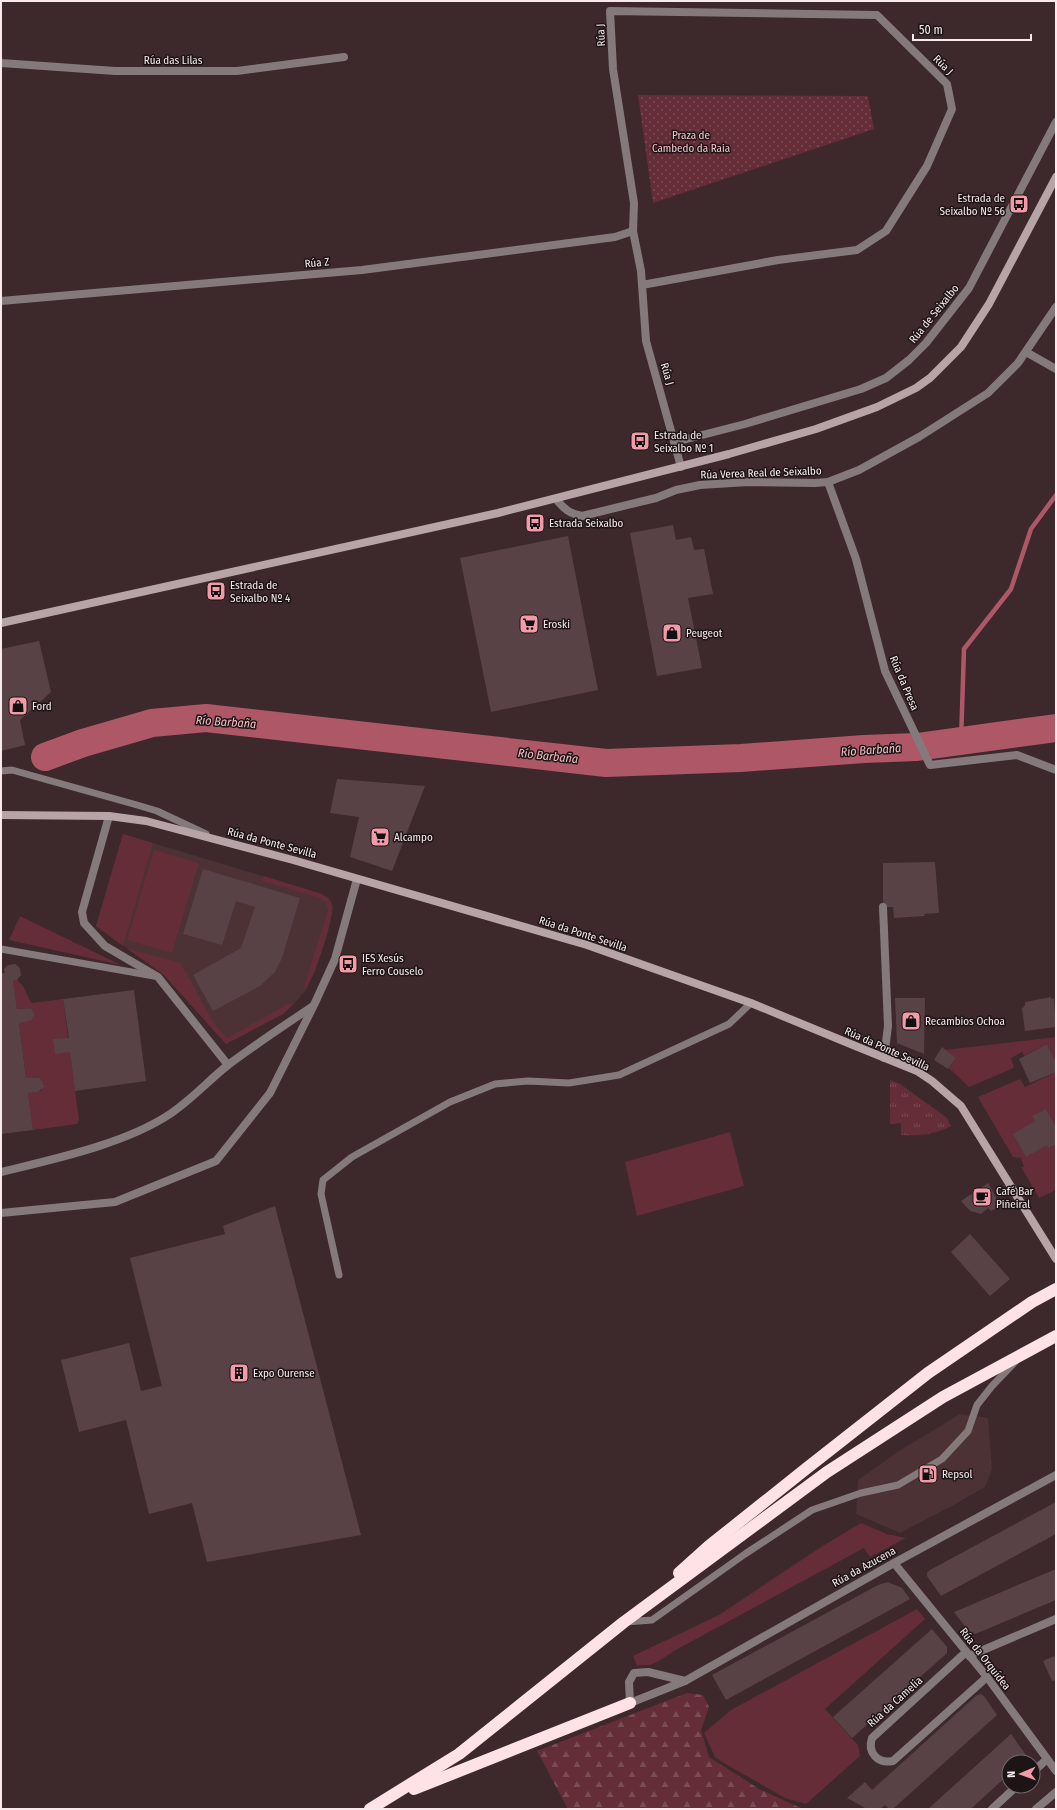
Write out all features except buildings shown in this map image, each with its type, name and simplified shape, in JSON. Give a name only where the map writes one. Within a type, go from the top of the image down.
[{"type":"highway","points":[[624,1622],[709,1546],[928,1373],[1032,1302],[1056,1289]]},
{"type":"highway","points":[[370,1809],[459,1754],[624,1622],[827,1472],[943,1397],[1056,1336]]},
{"type":"highway","points":[[383,1801],[630,1703]]},
{"type":"street","name":"Rúa J","points":[[642,285],[778,260],[857,250],[886,232],[927,166],[952,109],[947,84],[877,15],[610,11],[613,68],[634,203],[633,231],[642,285],[646,341],[681,467]]},
{"type":"street","name":"Rúa das Lilas","points":[[1,63],[116,71],[237,71],[344,57]]},
{"type":"street","name":"Rúa de Seixalbo","points":[[675,442],[768,418],[861,389],[886,378],[909,360],[926,343],[969,288],[1056,122]]},
{"type":"street","points":[[1,623],[461,522],[681,467],[848,419],[898,397],[930,378],[947,362],[974,329],[989,304],[1056,177]]},
{"type":"street","name":"Rúa Z","points":[[1,301],[362,270],[615,237],[633,231]]},
{"type":"street","name":"Rúa Verea Real de Seixalbo","points":[[556,499],[563,508],[573,514],[582,516],[656,498],[676,490],[700,485],[748,482],[792,484],[828,482],[875,462],[950,418],[988,393],[1018,363],[1056,307]]},
{"type":"street","points":[[1026,352],[1056,369]]},
{"type":"street","name":"Rúa da Presa","points":[[828,482],[856,559],[885,671],[930,765],[1017,755],[1056,770]]},
{"type":"street","name":"Rúa da Ponte Sevilla","points":[[1,815],[109,816],[146,821],[219,841],[587,945],[751,1003],[884,1058],[917,1072],[932,1081],[961,1106],[1056,1259]]},
{"type":"street","points":[[109,816],[82,912],[84,923],[105,946],[158,977],[228,1065]]},
{"type":"street","points":[[1,1213],[115,1202],[216,1161],[270,1093],[314,1005],[335,959],[357,879]]},
{"type":"street","points":[[883,907],[888,1026],[884,1058]]},
{"type":"street","points":[[1,1172],[88,1149],[118,1139],[171,1114],[228,1065],[314,1005]]},
{"type":"street","name":"Rúa da Azucena","points":[[630,1703],[685,1681],[894,1563],[1056,1475]]},
{"type":"street","name":"Rúa da Orquídea","points":[[894,1563],[987,1677],[1056,1771]]},
{"type":"street","points":[[968,1654],[1056,1618]]},
{"type":"street","name":"Rúa da Camelia","points":[[968,1654],[872,1738],[871,1749],[874,1756],[880,1761],[893,1761],[987,1677]]},
{"type":"street","points":[[630,1703],[629,1682],[634,1673],[648,1672],[685,1681]]},
{"type":"street","points":[[1041,1765],[1047,1759]]},
{"type":"street","points":[[1036,1809],[1056,1792]]},
{"type":"street","points":[[992,1809],[1008,1794]]},
{"type":"lane","points":[[1,771],[12,770],[157,811],[219,841]]},
{"type":"lane","points":[[1,949],[158,977]]},
{"type":"lane","points":[[339,1275],[321,1194],[323,1180],[352,1157],[450,1102],[495,1084],[528,1081],[569,1083],[619,1075],[729,1024],[751,1003]]},
{"type":"lane","points":[[624,1622],[652,1620],[745,1554],[812,1510],[861,1493],[898,1485],[942,1459],[968,1431],[977,1405],[992,1386],[1022,1355]]},
{"type":"shaded area","points":[[123,834],[322,894],[329,898],[333,906],[332,914],[315,972],[305,991],[294,1004],[283,1014],[226,1044],[163,974],[96,926]]},
{"type":"shaded area","name":"Repsol","points":[[960,1414],[988,1418],[992,1469],[985,1487],[900,1533],[856,1514],[858,1480],[899,1451]]},
{"type":"green space","name":"Praza de Cambedo da Raia","points":[[638,95],[868,96],[874,129],[653,203]]},
{"type":"green space","points":[[123,834],[153,843],[123,946],[96,926]]},
{"type":"green space","points":[[154,850],[199,863],[172,953],[127,940]]},
{"type":"green space","points":[[264,876],[322,894],[331,902],[331,920],[324,946],[314,973],[305,991],[304,986],[328,911],[326,903],[320,898],[262,881]]},
{"type":"green space","points":[[20,916],[121,965],[9,940]]},
{"type":"green space","points":[[126,948],[181,963],[210,1018],[227,1038],[288,1004],[293,1004],[283,1014],[226,1044],[163,974]]},
{"type":"green space","points":[[17,980],[23,986],[31,1003],[63,999],[79,1120],[77,1124],[33,1130],[28,1093],[41,1091],[44,1084],[39,1078],[26,1078],[19,1023],[31,1021],[35,1014],[31,1008],[17,1009],[13,981]]},
{"type":"green space","points":[[1056,1037],[1056,1062],[1047,1044],[1024,1056],[1022,1052],[1011,1058],[1014,1068],[969,1087],[949,1068],[956,1058],[945,1050]]},
{"type":"green space","points":[[1056,1072],[1056,1190],[1039,1198],[1021,1167],[1024,1167],[1021,1158],[1013,1157],[978,1097],[1020,1079],[1025,1087]]},
{"type":"green space","points":[[890,1080],[900,1084],[947,1118],[951,1126],[926,1134],[901,1135],[901,1123],[890,1124]]},
{"type":"green space","points":[[730,1132],[744,1186],[637,1216],[625,1162]]},
{"type":"green space","points":[[861,1523],[887,1534],[906,1538],[870,1557],[864,1548],[656,1662],[650,1665],[637,1666],[633,1656],[719,1615],[821,1547]]},
{"type":"green space","points":[[917,1609],[925,1619],[825,1709],[858,1745],[860,1756],[806,1804],[785,1798],[715,1757],[704,1733],[731,1710]]},
{"type":"green space","points":[[687,1693],[703,1695],[709,1707],[701,1730],[709,1757],[759,1789],[803,1809],[568,1809],[537,1751]]},
{"type":"waterway","points":[[961,741],[964,649],[1011,589],[1031,529],[1056,495]]},
{"type":"waterway","name":"Río Barbaña","points":[[45,757],[83,743],[152,723],[206,718],[606,763],[741,758],[864,749],[917,747],[1056,728]]},
{"type":"place","name":"Estrada de Seixalbo Nº 56","points":[[1019,204]]},
{"type":"place","name":"Estrada de Seixalbo Nº 1","points":[[640,441]]},
{"type":"place","name":"Estrada Seixalbo","points":[[535,523]]},
{"type":"place","name":"Estrada de Seixalbo Nº 4","points":[[216,591]]},
{"type":"place","name":"Eroski","points":[[529,624]]},
{"type":"place","name":"Peugeot","points":[[672,633]]},
{"type":"place","name":"Ford","points":[[18,706]]},
{"type":"place","name":"Alcampo","points":[[380,837]]},
{"type":"place","name":"IES Xesús Ferro Couselo","points":[[348,964]]},
{"type":"place","name":"Recambios Ochoa","points":[[911,1021]]},
{"type":"place","name":"Café Bar Piñeiral","points":[[982,1197]]},
{"type":"place","name":"Expo Ourense","points":[[239,1373]]},
{"type":"place","name":"Repsol","points":[[928,1474]]}]
